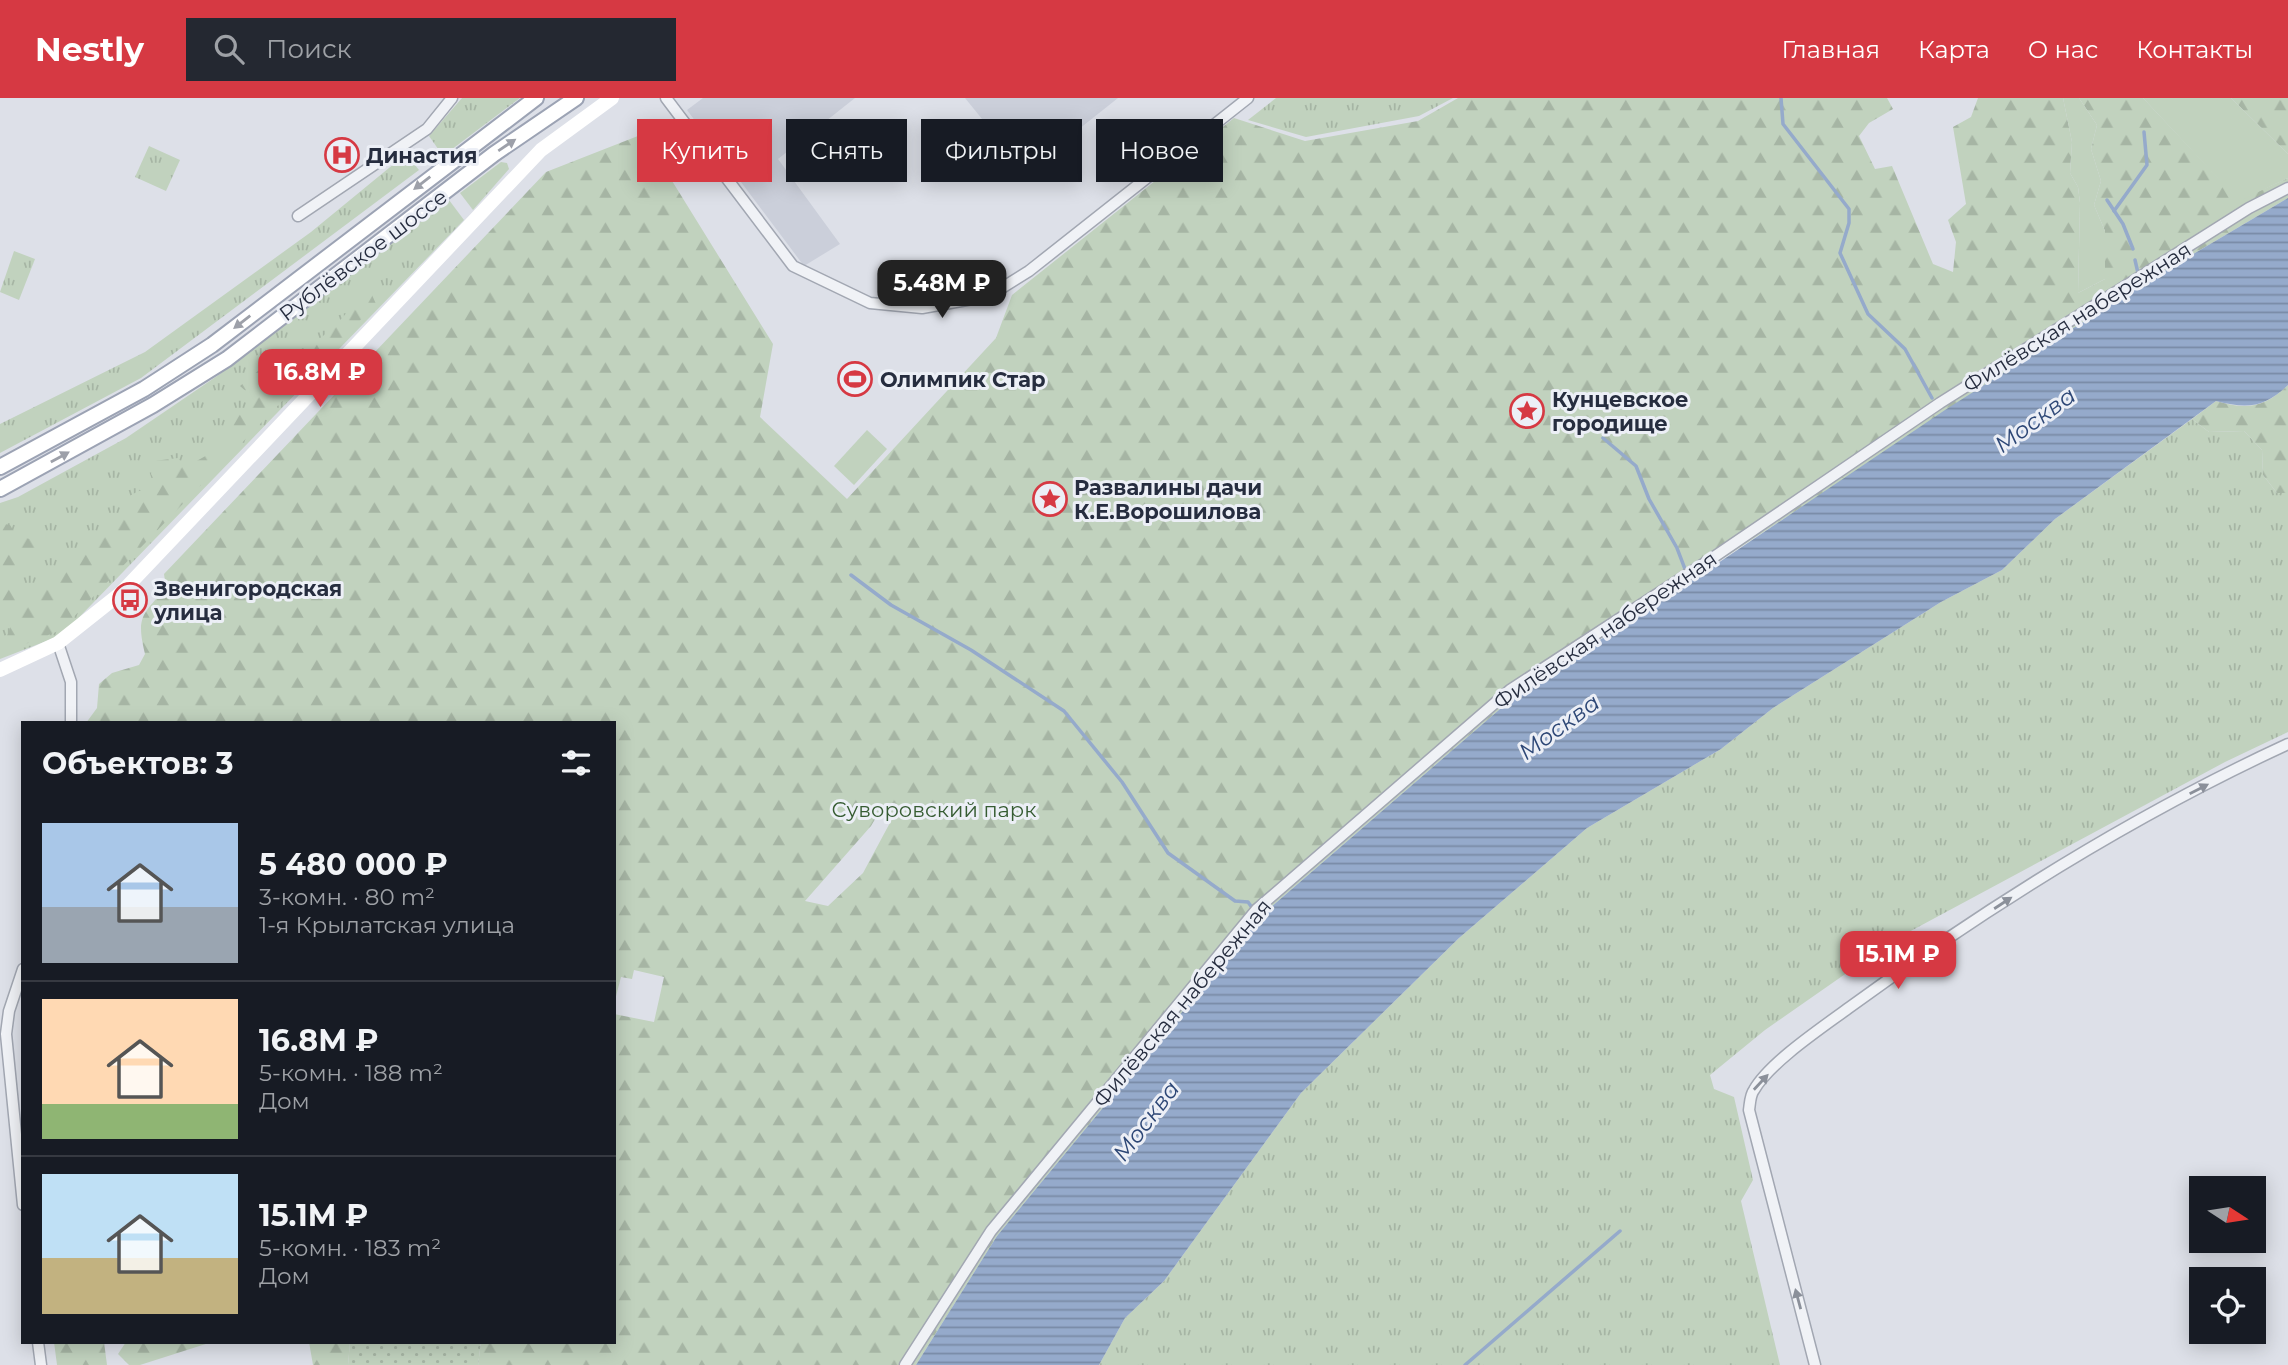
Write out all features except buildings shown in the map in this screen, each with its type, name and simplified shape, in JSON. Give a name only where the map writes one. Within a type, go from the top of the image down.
[{"type":"main road","name":"Рублёвское шоссе","points":[[0,467],[144,389],[212,345],[536,98]]},
{"type":"main road","name":"Рублёвское шоссе","points":[[0,489],[153,405],[227,359],[494,155],[576,98]]},
{"type":"main road","points":[[0,670],[58,643],[95,617],[121,593],[541,150],[612,98]]},
{"type":"street","points":[[298,216],[427,129],[452,98]]},
{"type":"street","points":[[666,98],[793,266],[870,303],[922,308],[989,296],[1029,271],[1248,98]]},
{"type":"street","name":"Филёвская набережная","points":[[905,1365],[991,1231],[1257,909],[1510,690],[1708,561],[1940,403],[2249,208],[2288,188]]},
{"type":"street","points":[[58,643],[71,682],[71,721]]},
{"type":"street","points":[[1815,1365],[1749,1111],[1752,1091],[1804,1042],[1926,953],[2062,865],[2191,793],[2288,744]]},
{"type":"street","points":[[21,975],[9,1011],[6,1034],[21,1185]]},
{"type":"street","points":[[38,1344],[41,1365]]},
{"type":"shaded area","points":[[703,98],[855,98],[828,119],[786,119],[786,153],[778,159],[786,170],[786,182],[795,182],[840,244],[804,266],[741,182],[772,182],[772,119],[694,119],[687,110]]},
{"type":"shaded area","points":[[965,98],[1118,98],[1082,127],[1082,119],[982,119]]},
{"type":"green space","points":[[462,98],[520,98],[443,156],[429,136]]},
{"type":"green space","points":[[1276,98],[1453,98],[1419,116],[1306,137],[1248,120]]},
{"type":"green space","name":"Суворовский парк","points":[[1458,98],[1887,98],[1893,109],[1869,123],[1859,136],[1875,169],[1892,166],[1933,264],[1953,272],[1956,242],[1948,220],[1966,204],[1953,127],[1971,117],[1978,98],[2063,98],[2072,142],[2070,173],[2078,187],[2080,203],[2078,293],[2105,279],[2105,231],[2094,205],[2101,181],[2091,149],[2097,125],[2079,98],[2143,98],[2239,200],[2288,178],[2288,198],[2141,285],[1522,690],[1263,914],[997,1236],[916,1365],[478,1365],[481,1344],[616,1344],[616,1014],[654,1022],[664,977],[634,970],[632,979],[621,977],[616,996],[616,721],[87,721],[97,708],[99,684],[112,673],[139,665],[145,654],[141,624],[146,611],[166,588],[164,574],[546,172],[637,136],[637,182],[673,182],[773,344],[760,417],[847,499],[996,338],[1012,295],[1154,182],[1223,182],[1223,127],[1234,118],[1305,141],[1418,121]],"holes":[[[881,809],[892,819],[863,873],[828,906],[805,901],[871,826]]]},
{"type":"green space","points":[[2063,98],[2079,98],[2097,125],[2091,149],[2101,181],[2094,205],[2105,231],[2105,279],[2078,293],[2080,203],[2078,187],[2070,173],[2072,142]]},
{"type":"green space","points":[[2143,98],[2231,98],[2288,154],[2288,178],[2239,201]]},
{"type":"green space","points":[[2231,98],[2288,98],[2288,154]]},
{"type":"green space","points":[[149,146],[180,160],[166,191],[135,177]]},
{"type":"green space","points":[[406,154],[419,170],[141,378],[0,453],[0,424],[145,352],[311,232]]},
{"type":"green space","points":[[501,162],[507,163],[509,169],[473,210],[460,193]]},
{"type":"green space","points":[[449,200],[464,220],[62,635],[0,659],[0,503],[18,497],[126,438],[220,374]]},
{"type":"green space","points":[[14,251],[35,259],[19,300],[0,292]]},
{"type":"green space","points":[[359,295],[372,295],[376,304],[61,630],[0,654],[0,637],[7,636],[11,626],[0,619],[0,523],[10,525],[16,535],[37,541],[45,548],[37,566],[16,573],[18,584],[29,586],[55,566],[66,565],[88,537],[110,525],[129,497],[157,485],[151,474],[154,461],[178,458],[184,468],[227,444],[232,428],[226,419],[238,410],[249,409],[256,400],[240,386],[258,371],[268,369],[276,376],[288,374],[304,354],[343,317]]},
{"type":"green space","points":[[2288,385],[2288,493],[2277,493],[2263,475],[2262,450],[2244,431],[2209,432],[2192,419],[2216,401],[2237,406],[2255,405],[2263,403]]},
{"type":"green space","points":[[2192,419],[2209,432],[2244,431],[2262,450],[2263,475],[2277,493],[2288,493],[2288,732],[2225,762],[1894,940],[1765,1030],[1710,1075],[1714,1089],[1734,1097],[1753,1180],[1741,1201],[1780,1365],[1099,1365],[1125,1318],[1164,1281],[1301,1093],[1459,938],[1587,828],[1721,749],[1773,708],[1941,602],[2002,570],[2055,519]]},
{"type":"green space","points":[[867,430],[887,449],[854,485],[834,466]]},
{"type":"green space","points":[[54,1344],[104,1344],[107,1365],[57,1365]]},
{"type":"green space","points":[[125,1344],[206,1344],[140,1365],[129,1365],[118,1354]]},
{"type":"green space","points":[[309,1344],[350,1344],[348,1365],[313,1365]]},
{"type":"green space","points":[[350,1344],[481,1344],[478,1365],[348,1365]]},
{"type":"water","name":"Москва","points":[[2288,198],[2288,385],[2279,393],[2255,405],[2216,401],[2055,519],[2002,570],[1941,602],[1773,708],[1721,749],[1587,828],[1459,938],[1301,1093],[1164,1281],[1125,1318],[1099,1365],[916,1365],[997,1236],[1263,914],[1522,690],[1690,582],[1945,410],[2141,285]]},
{"type":"waterway","points":[[1781,98],[1783,124],[1849,209],[1849,223],[1840,253],[1868,314],[1905,349],[1932,398]]},
{"type":"waterway","points":[[2114,211],[2147,165],[2144,132]]},
{"type":"waterway","points":[[2107,200],[2123,224],[2133,249]]},
{"type":"waterway","points":[[2135,260],[2138,273]]},
{"type":"waterway","points":[[1603,438],[1636,466],[1649,499],[1677,548],[1690,582]]},
{"type":"waterway","points":[[851,575],[891,605],[971,650],[1064,711],[1122,782],[1168,853],[1235,901],[1248,902],[1253,909]]},
{"type":"waterway","points":[[1465,1365],[1620,1231]]},
{"type":"place","name":"Династия","points":[[342,155]]},
{"type":"place","name":"Олимпик Стар","points":[[855,379]]},
{"type":"place","name":"Кунцевское городище","points":[[1527,411]]},
{"type":"place","name":"Развалины дачи К.Е.Ворошилова","points":[[1050,499]]},
{"type":"place","name":"Звенигородская улица","points":[[130,600]]}]
